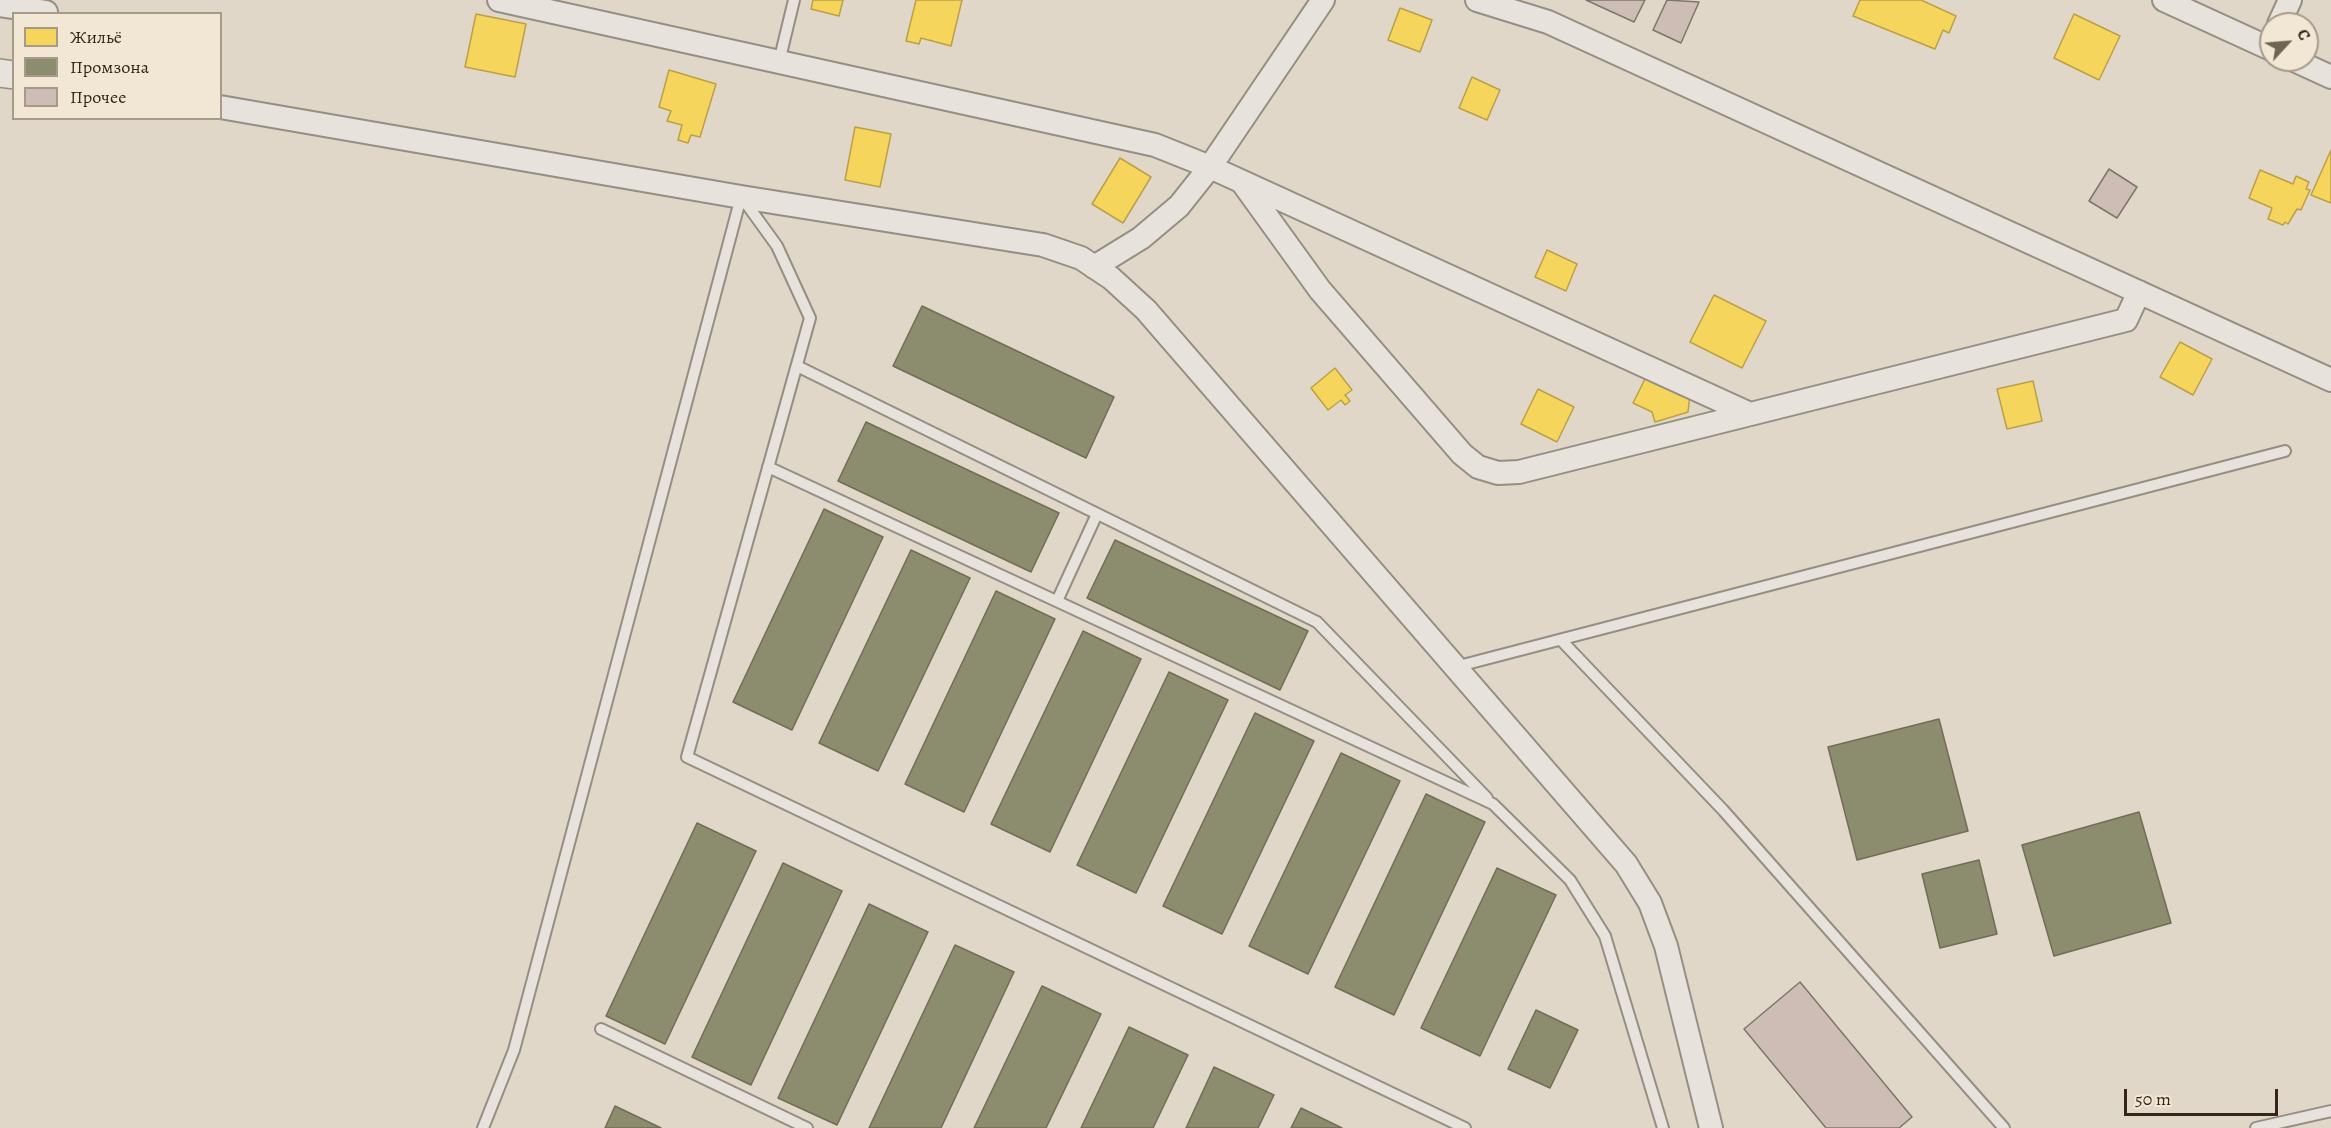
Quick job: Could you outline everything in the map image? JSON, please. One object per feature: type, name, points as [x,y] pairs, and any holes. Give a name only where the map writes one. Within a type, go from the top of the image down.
[{"type":"street","points":[[499,0],[1155,145],[1210,167],[1750,414]]},
{"type":"street","points":[[1094,267],[1141,238],[1179,206],[1210,167],[1323,0]]},
{"type":"street","points":[[1477,0],[1548,22],[2331,380]]},
{"type":"street","points":[[2164,0],[2259,41]]},
{"type":"street","points":[[0,5],[46,9]]},
{"type":"street","points":[[222,107],[741,197],[1043,245],[1081,258],[1111,278],[1146,310],[1626,864],[1650,903],[1666,946],[1711,1128]]},
{"type":"street","points":[[1242,182],[1320,290],[1462,454],[1478,467],[1498,473],[1519,472],[2126,320],[2139,292]]},
{"type":"lane","points":[[779,62],[794,0]]},
{"type":"lane","points":[[741,197],[777,246],[810,318],[687,757],[1465,1128]]},
{"type":"lane","points":[[483,1128],[514,1050],[741,197]]},
{"type":"lane","points":[[797,366],[1317,622],[1570,880],[1605,936],[1663,1128]]},
{"type":"lane","points":[[1455,668],[2285,451]]},
{"type":"lane","points":[[768,467],[1493,804]]},
{"type":"lane","points":[[1057,602],[1096,514]]},
{"type":"lane","points":[[1561,640],[1723,810],[2004,1128]]},
{"type":"lane","points":[[601,1029],[807,1128]]},
{"type":"lane","points":[[2256,1128],[2331,1111]]},
{"type":"building: Жильё","points":[[813,0],[843,0],[839,16],[811,9]]},
{"type":"building: Жильё","points":[[916,0],[962,0],[951,46],[921,38],[919,44],[906,41]]},
{"type":"building: Жильё","points":[[1860,0],[1921,0],[1956,16],[1949,33],[1943,30],[1935,49],[1853,16]]},
{"type":"building: Жильё","points":[[1400,8],[1432,20],[1420,52],[1388,40]]},
{"type":"building: Жильё","points":[[476,14],[526,24],[515,77],[465,67]]},
{"type":"building: Жильё","points":[[2074,14],[2120,36],[2099,80],[2054,58]]},
{"type":"building: Жильё","points":[[669,70],[716,84],[700,137],[691,135],[688,143],[678,140],[682,125],[667,121],[671,111],[659,107]]},
{"type":"building: Жильё","points":[[1472,77],[1500,90],[1487,120],[1459,108]]},
{"type":"building: Жильё","points":[[855,127],[891,134],[880,187],[845,180]]},
{"type":"building: Жильё","points":[[2331,150],[2331,203],[2311,195]]},
{"type":"building: Жильё","points":[[1120,158],[1151,177],[1123,223],[1092,204]]},
{"type":"building: Жильё","points":[[2260,170],[2293,184],[2296,176],[2309,182],[2306,189],[2310,190],[2301,210],[2297,209],[2288,224],[2285,222],[2283,225],[2268,219],[2272,208],[2249,198]]},
{"type":"building: Жильё","points":[[1547,250],[1577,264],[1566,291],[1535,277]]},
{"type":"building: Жильё","points":[[1714,295],[1766,321],[1742,368],[1690,342]]},
{"type":"building: Жильё","points":[[2180,342],[2212,359],[2193,395],[2160,377]]},
{"type":"building: Жильё","points":[[1335,368],[1352,390],[1345,395],[1350,401],[1345,405],[1341,400],[1328,410],[1311,388]]},
{"type":"building: Жильё","points":[[1648,373],[1690,394],[1688,412],[1655,422],[1652,412],[1633,403]]},
{"type":"building: Жильё","points":[[2033,381],[2042,421],[2007,429],[1997,389]]},
{"type":"building: Жильё","points":[[1538,389],[1574,407],[1557,442],[1521,424]]},
{"type":"building: Промзона","points":[[922,306],[1114,397],[1086,458],[893,366]]},
{"type":"building: Промзона","points":[[866,422],[1059,513],[1031,572],[838,481]]},
{"type":"building: Промзона","points":[[824,509],[883,537],[792,730],[733,702]]},
{"type":"building: Промзона","points":[[1115,540],[1308,631],[1280,690],[1087,598]]},
{"type":"building: Промзона","points":[[911,550],[970,578],[878,771],[819,743]]},
{"type":"building: Промзона","points":[[996,591],[1055,619],[964,812],[905,784]]},
{"type":"building: Промзона","points":[[1083,631],[1141,659],[1050,852],[991,824]]},
{"type":"building: Промзона","points":[[1169,672],[1228,700],[1136,893],[1077,865]]},
{"type":"building: Промзона","points":[[1255,713],[1314,741],[1222,934],[1163,906]]},
{"type":"building: Промзона","points":[[1939,719],[1968,831],[1857,860],[1828,747]]},
{"type":"building: Промзона","points":[[1341,753],[1400,781],[1308,974],[1249,946]]},
{"type":"building: Промзона","points":[[1426,794],[1485,822],[1394,1015],[1335,987]]},
{"type":"building: Промзона","points":[[2139,812],[2171,923],[2054,956],[2022,845]]},
{"type":"building: Промзона","points":[[697,823],[756,851],[665,1044],[606,1016]]},
{"type":"building: Промзона","points":[[1979,860],[1997,934],[1940,948],[1922,874]]},
{"type":"building: Промзона","points":[[783,863],[842,891],[751,1085],[692,1057]]},
{"type":"building: Промзона","points":[[1497,868],[1556,895],[1480,1056],[1421,1028]]},
{"type":"building: Промзона","points":[[869,904],[928,932],[837,1125],[778,1098]]},
{"type":"building: Промзона","points":[[955,945],[1014,972],[941,1128],[869,1128]]},
{"type":"building: Промзона","points":[[1042,986],[1101,1014],[1046,1128],[974,1128]]},
{"type":"building: Промзона","points":[[1536,1010],[1578,1030],[1550,1088],[1508,1069]]},
{"type":"building: Промзона","points":[[1129,1027],[1188,1055],[1153,1128],[1081,1128]]},
{"type":"building: Промзона","points":[[1214,1067],[1274,1095],[1258,1128],[1186,1128]]},
{"type":"building: Промзона","points":[[615,1106],[661,1128],[605,1128]]},
{"type":"building: Промзона","points":[[1301,1108],[1342,1128],[1291,1128]]},
{"type":"building: Прочее","points":[[1586,0],[1645,0],[1634,22]]},
{"type":"building: Прочее","points":[[1667,0],[1699,2],[1681,43],[1653,30]]},
{"type":"building: Прочее","points":[[2109,169],[2137,187],[2117,218],[2089,201]]},
{"type":"building: Прочее","points":[[1800,982],[1912,1117],[1899,1128],[1826,1128],[1744,1029]]}]
